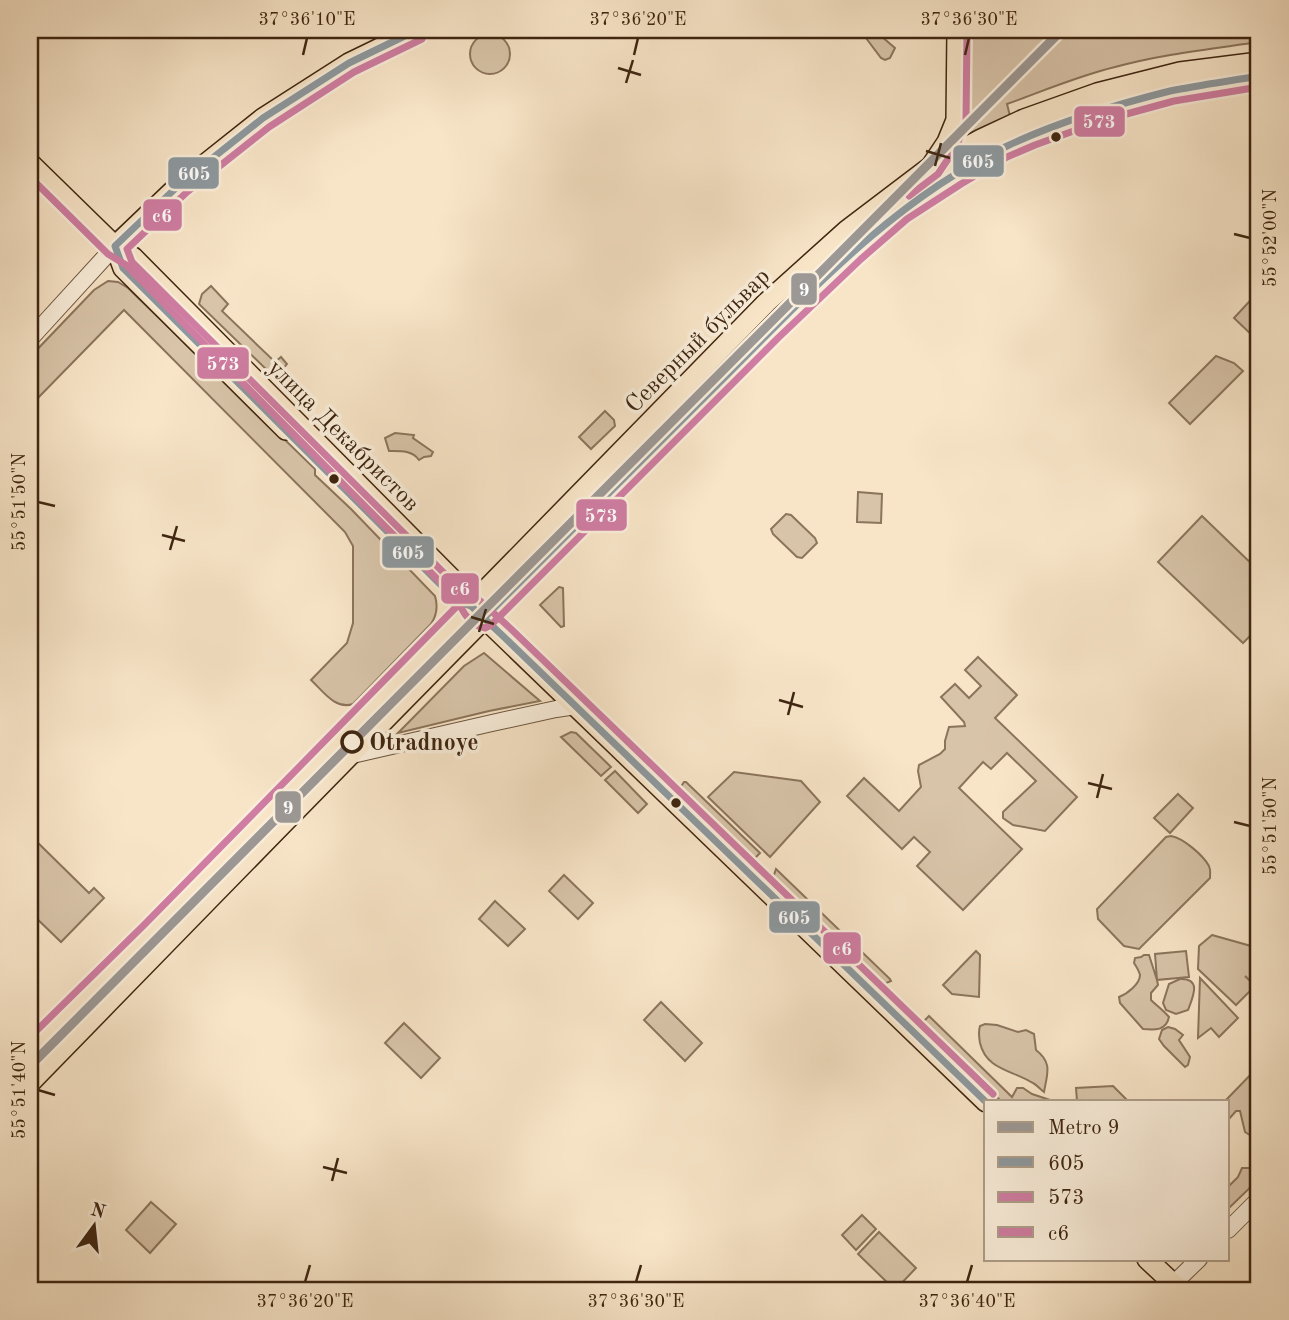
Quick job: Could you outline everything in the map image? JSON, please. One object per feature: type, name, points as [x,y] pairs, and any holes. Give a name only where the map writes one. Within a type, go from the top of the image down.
[{"type":"main road","points":[[115,246],[180,184],[263,118],[349,62],[416,30]]},
{"type":"main road","points":[[930,167],[947,142],[956,120],[957,30]]},
{"type":"main road","name":"Северный бульвар","points":[[477,612],[789,281],[842,234],[930,167],[1024,119],[1097,93],[1180,72],[1259,62]]},
{"type":"main road","name":"Северный бульвар","points":[[477,612],[854,251],[901,211],[955,175],[1031,135],[1098,111],[1172,91],[1259,76]]},
{"type":"main road","name":"улица Декабристов","points":[[30,163],[115,246],[133,257],[467,594],[477,612],[984,1100]]},
{"type":"main road","points":[[30,1083],[348,756],[477,612]]},
{"type":"main road","points":[[30,1052],[342,735],[477,612]]},
{"type":"main road","points":[[1148,1260],[1173,1288]]},
{"type":"street","points":[[30,339],[115,246]]},
{"type":"street","points":[[348,756],[576,706]]},
{"type":"street","points":[[1230,1228],[1259,1199]]},
{"type":"street","points":[[1173,1288],[1198,1260]]},
{"type":"shaded area","points":[[860,30],[874,30],[895,48],[890,58],[881,58]]},
{"type":"shaded area","points":[[963,30],[1259,30],[1259,42],[1151,59],[1074,79],[1007,104],[1011,120],[962,142]]},
{"type":"shaded area","points":[[490,34],[498,35],[504,40],[509,46],[509,62],[504,68],[498,73],[490,74],[482,73],[476,68],[471,62],[470,54],[471,46],[476,40],[482,35]]},
{"type":"shaded area","points":[[108,281],[118,282],[128,288],[315,469],[315,475],[435,596],[435,617],[431,624],[353,704],[335,702],[311,680],[347,643],[353,623],[353,546],[345,532],[124,310],[34,402],[30,397],[30,357],[94,290]]},
{"type":"shaded area","points":[[211,286],[228,304],[222,311],[275,362],[281,357],[287,364],[284,368],[270,373],[199,304],[202,294]]},
{"type":"shaded area","points":[[1259,291],[1259,342],[1234,318]]},
{"type":"shaded area","points":[[1216,356],[1234,363],[1243,371],[1190,424],[1169,403]]},
{"type":"shaded area","points":[[605,411],[614,420],[615,426],[591,449],[579,437]]},
{"type":"shaded area","points":[[395,433],[414,435],[413,438],[433,452],[431,456],[419,460],[409,453],[389,451],[385,438]]},
{"type":"shaded area","points":[[858,492],[882,494],[881,523],[857,522]]},
{"type":"shaded area","points":[[786,514],[791,515],[817,543],[802,558],[797,557],[771,529]]},
{"type":"shaded area","points":[[1202,516],[1259,571],[1259,627],[1243,643],[1158,562]]},
{"type":"shaded area","points":[[559,587],[563,588],[564,626],[561,627],[540,605]]},
{"type":"shaded area","points":[[484,653],[540,701],[398,733],[464,666]]},
{"type":"shaded area","points":[[978,657],[1017,695],[995,718],[1077,797],[1045,831],[1013,825],[1003,818],[1003,812],[1036,781],[1007,753],[991,769],[983,762],[959,788],[1022,849],[963,910],[917,866],[930,852],[914,837],[902,849],[847,796],[864,778],[899,811],[921,787],[919,765],[945,749],[949,727],[965,726],[941,697],[955,684],[969,698],[981,686],[965,670]]},
{"type":"shaded area","points":[[571,732],[576,733],[611,767],[601,776],[561,737]]},
{"type":"shaded area","points":[[615,771],[647,804],[638,813],[605,780]]},
{"type":"shaded area","points":[[734,772],[801,781],[820,802],[770,857],[708,797]]},
{"type":"shaded area","points":[[684,782],[760,853],[754,859],[680,788]]},
{"type":"shaded area","points":[[1178,794],[1193,808],[1170,833],[1154,818]]},
{"type":"shaded area","points":[[30,835],[89,893],[94,888],[104,898],[61,942],[30,912]]},
{"type":"shaded area","points":[[1171,836],[1187,843],[1202,857],[1209,866],[1210,878],[1139,949],[1124,946],[1098,919],[1097,909],[1166,837]]},
{"type":"shaded area","points":[[776,869],[891,981],[884,984],[876,980],[776,883],[773,878]]},
{"type":"shaded area","points":[[564,875],[593,903],[578,919],[549,891]]},
{"type":"shaded area","points":[[495,901],[525,929],[508,946],[479,919]]},
{"type":"shaded area","points":[[1212,935],[1251,946],[1259,954],[1259,979],[1254,984],[1245,976],[1255,986],[1236,1005],[1198,969],[1199,946]]},
{"type":"shaded area","points":[[976,951],[980,955],[979,997],[952,994],[943,985]]},
{"type":"shaded area","points":[[1186,951],[1189,977],[1157,980],[1155,954]]},
{"type":"shaded area","points":[[1149,955],[1158,985],[1151,993],[1151,1000],[1169,1017],[1168,1022],[1156,1029],[1143,1029],[1120,1003],[1119,997],[1138,982],[1140,973],[1134,963],[1135,958]]},
{"type":"shaded area","points":[[1200,978],[1238,1018],[1219,1037],[1211,1028],[1198,1038]]},
{"type":"shaded area","points":[[1180,979],[1191,982],[1194,989],[1188,1010],[1176,1014],[1166,1010],[1163,1003],[1169,984]]},
{"type":"shaded area","points":[[661,1002],[702,1043],[685,1061],[644,1020]]},
{"type":"shaded area","points":[[929,1016],[1012,1097],[1017,1088],[1023,1088],[1050,1100],[1000,1100],[921,1024]]},
{"type":"shaded area","points":[[404,1023],[440,1058],[421,1078],[385,1043]]},
{"type":"shaded area","points":[[985,1024],[1018,1032],[1026,1030],[1034,1034],[1036,1050],[1047,1064],[1044,1092],[1033,1083],[1000,1068],[988,1058],[983,1052],[979,1034],[980,1026]]},
{"type":"shaded area","points":[[1168,1027],[1183,1035],[1179,1040],[1190,1057],[1185,1067],[1159,1039],[1162,1030]]},
{"type":"shaded area","points":[[1259,1066],[1259,1141],[1245,1132],[1240,1111],[1236,1111],[1230,1118],[1230,1100],[1226,1100]]},
{"type":"shaded area","points":[[1113,1086],[1127,1100],[1077,1100],[1076,1088]]},
{"type":"shaded area","points":[[1242,1168],[1251,1168],[1259,1179],[1230,1207],[1230,1185]]},
{"type":"shaded area","points":[[151,1202],[176,1224],[150,1253],[126,1230]]},
{"type":"shaded area","points":[[862,1215],[876,1229],[856,1250],[842,1235]]},
{"type":"shaded area","points":[[879,1232],[916,1268],[895,1290],[858,1254]]},
{"type":"metro line","name":"9","points":[[30,1066],[1062,30]]},
{"type":"transit line","name":"605","points":[[417,30],[349,63],[263,118],[180,184],[115,246],[123,268],[458,602],[471,606],[504,637],[984,1100]]},
{"type":"transit line","name":"573","points":[[909,196],[938,174],[956,147],[966,123],[967,30]]},
{"type":"transit line","name":"с6","points":[[422,39],[354,72],[269,127],[187,192],[127,249],[132,262],[464,593],[477,598],[511,629],[993,1094]]},
{"type":"transit line","name":"605","points":[[484,618],[791,310],[857,248],[928,193],[965,168],[1005,147],[1065,122],[1170,91],[1259,76]]},
{"type":"transit line","name":"573","points":[[30,177],[108,254],[126,265],[458,600],[471,621],[485,628],[778,338],[907,219],[1007,157],[1035,145],[1101,121],[1174,101],[1259,87]]},
{"type":"transit line","name":"с6","points":[[30,1037],[144,925],[464,599]]},
{"type":"place","name":"Otradnoye","points":[[352,742]]}]
